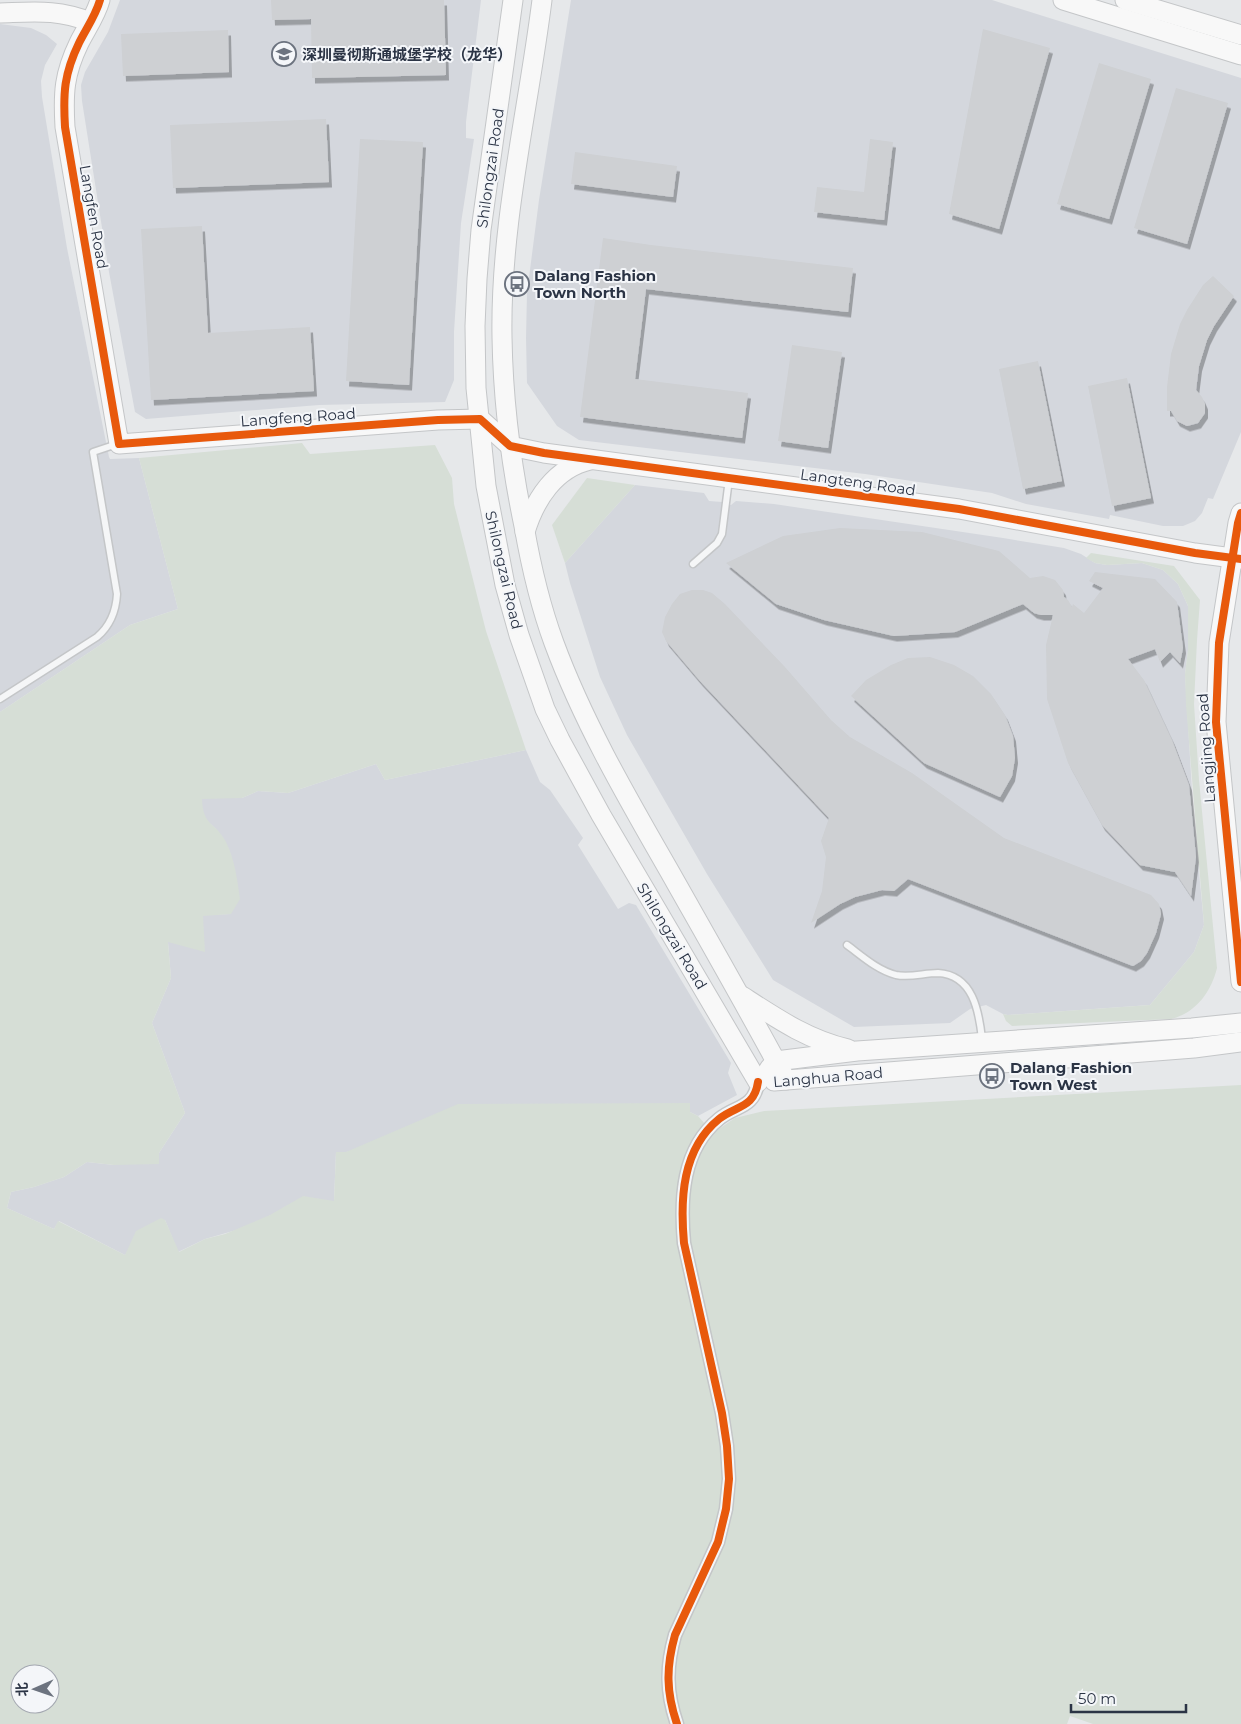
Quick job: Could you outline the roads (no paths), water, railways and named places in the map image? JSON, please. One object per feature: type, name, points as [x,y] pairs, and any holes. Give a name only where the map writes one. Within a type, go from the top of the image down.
[{"type":"main road","name":"Langfen Road","points":[[100,0],[72,58],[66,76],[63,101],[65,127],[119,444]]},
{"type":"main road","name":"Shilongzai Road","points":[[513,0],[482,230],[475,326],[476,388],[486,486],[505,585],[519,635],[545,709],[560,740],[601,815],[758,1082]]},
{"type":"main road","name":"Shilongzai Road","points":[[542,0],[526,112],[514,177],[504,273],[502,338],[504,389],[510,446],[532,569],[544,615],[564,668],[580,703],[624,789],[786,1080]]},
{"type":"main road","points":[[1063,0],[1241,55]]},
{"type":"main road","points":[[1124,0],[1241,35]]},
{"type":"main road","points":[[0,12],[56,12],[69,14],[90,22]]},
{"type":"main road","points":[[480,419],[510,446]]},
{"type":"main road","name":"Langfeng Road","points":[[119,444],[429,421],[480,419]]},
{"type":"main road","name":"Langteng Road","points":[[510,446],[555,455],[959,509],[1194,553],[1237,558]]},
{"type":"main road","points":[[525,533],[529,519],[538,501],[556,476],[579,462],[593,459]]},
{"type":"main road","name":"Langjing Road","points":[[1241,513],[1237,558],[1219,643],[1216,722],[1241,982]]},
{"type":"main road","points":[[739,994],[802,1033],[835,1046],[857,1051]]},
{"type":"main road","name":"Langhua Road","points":[[758,1082],[776,1061],[857,1051],[1241,1023]]},
{"type":"main road","name":"Langhua Road","points":[[758,1082],[1175,1050],[1241,1042]]},
{"type":"street","points":[[677,1724],[669,1695],[668,1667],[671,1651],[675,1635],[718,1542],[726,1509],[729,1479],[725,1431],[684,1243],[682,1216],[684,1187],[690,1162],[698,1142],[721,1118],[745,1106],[752,1099],[758,1082]]},
{"type":"lane","points":[[0,699],[97,637],[110,623],[116,606],[117,594],[93,452],[119,444]]},
{"type":"lane","points":[[693,564],[717,543],[722,534],[729,478]]},
{"type":"lane","points":[[847,945],[885,971],[898,975],[938,973],[958,978],[965,984],[977,1007],[983,1043]]},
{"type":"place","name":"深圳曼彻斯通城堡学校（龙华）","points":[[284,54]]},
{"type":"place","name":"Dalang Fashion Town North","points":[[517,284]]},
{"type":"place","name":"Dalang Fashion Town West","points":[[992,1076]]}]
